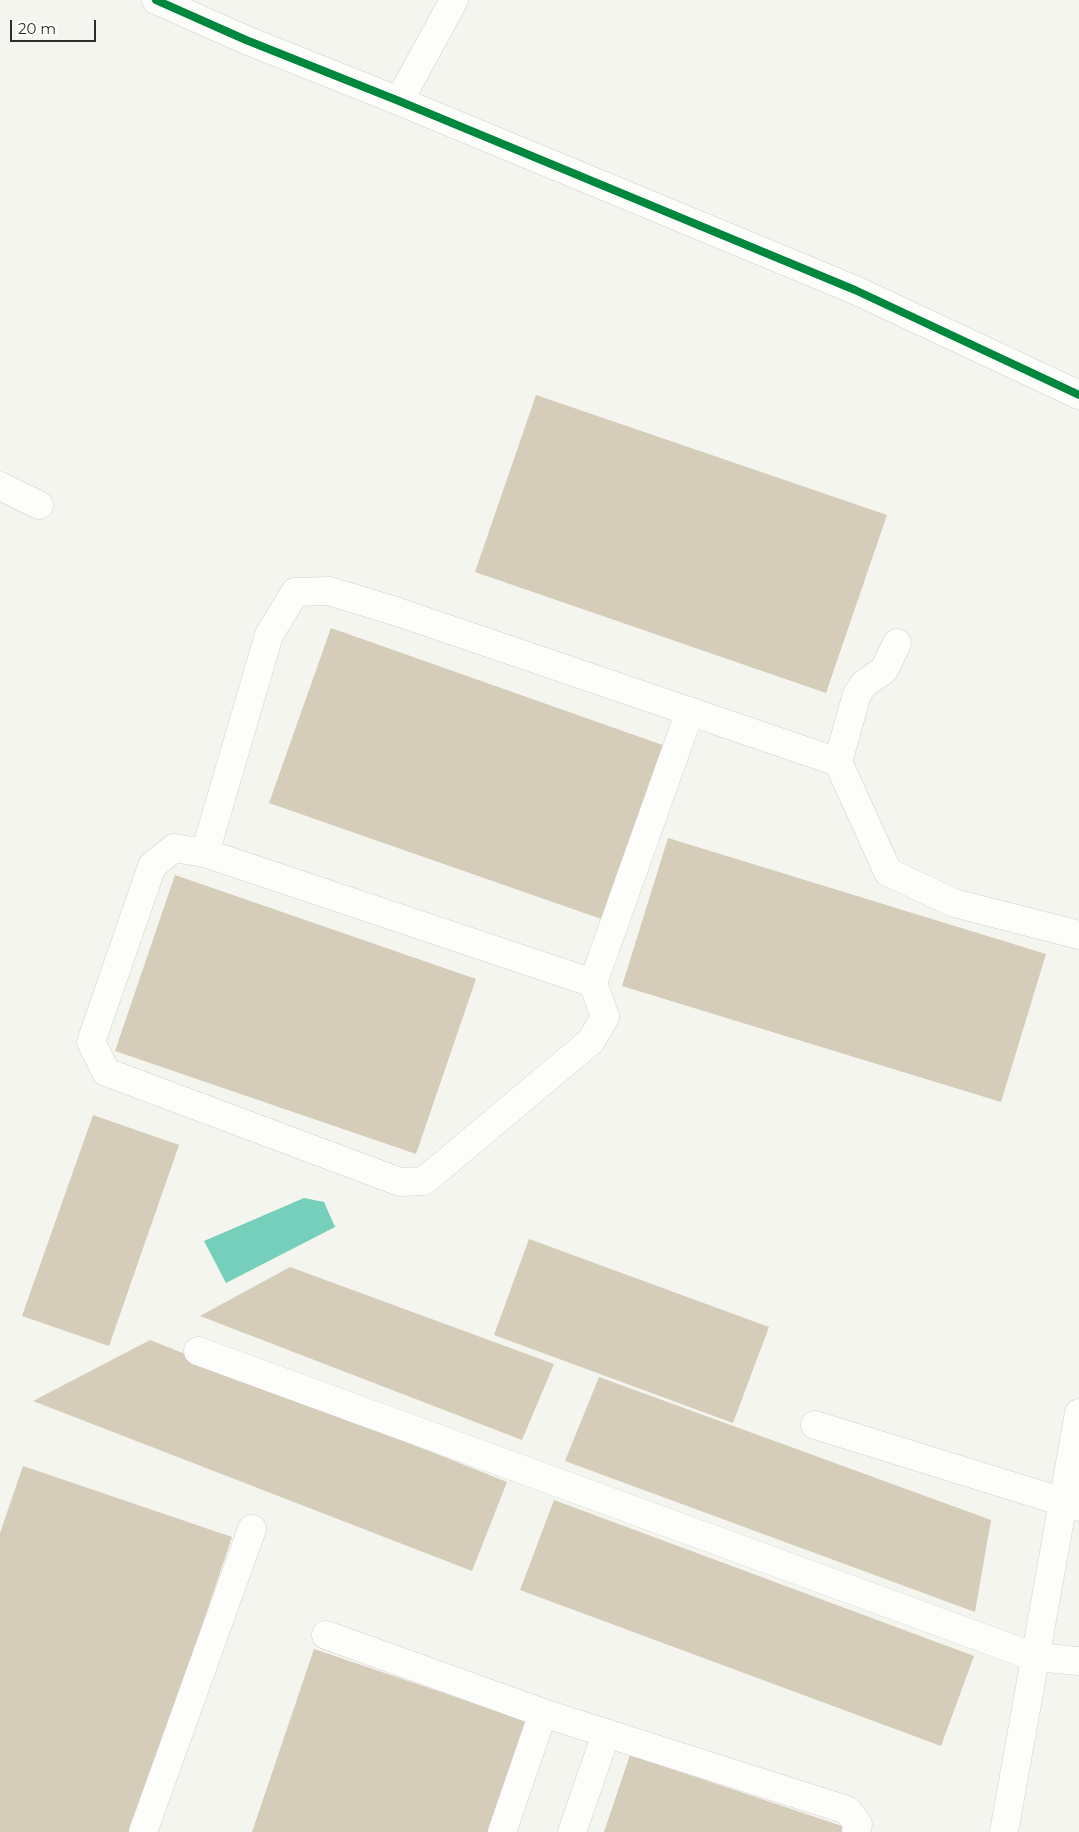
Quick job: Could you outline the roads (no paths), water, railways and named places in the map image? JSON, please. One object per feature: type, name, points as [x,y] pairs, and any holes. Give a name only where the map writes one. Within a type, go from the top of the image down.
[{"type":"street","points":[[156,0],[183,6],[399,101],[855,290],[1079,395]]},
{"type":"street","points":[[399,101],[454,0]]},
{"type":"street","points":[[0,486],[39,505]]},
{"type":"street","points":[[205,853],[270,635],[295,592],[329,591],[395,611],[838,762]]},
{"type":"street","points":[[897,643],[884,670],[864,684],[857,694],[838,762],[888,872],[954,902],[1079,935]]},
{"type":"street","points":[[593,983],[205,853],[174,848],[152,866],[91,1042],[106,1072],[400,1182],[424,1180],[591,1041],[605,1017],[593,983],[690,711]]},
{"type":"street","points":[[198,1351],[1035,1657],[1079,1661]]},
{"type":"street","points":[[1004,1832],[1035,1657],[1071,1505],[1079,1413]]},
{"type":"street","points":[[815,1425],[1071,1505]]},
{"type":"street","points":[[143,1832],[252,1529]]},
{"type":"street","points":[[326,1635],[543,1713],[847,1810],[858,1824],[856,1832]]},
{"type":"street","points":[[502,1832],[543,1713]]},
{"type":"street","points":[[572,1832],[606,1734]]}]
